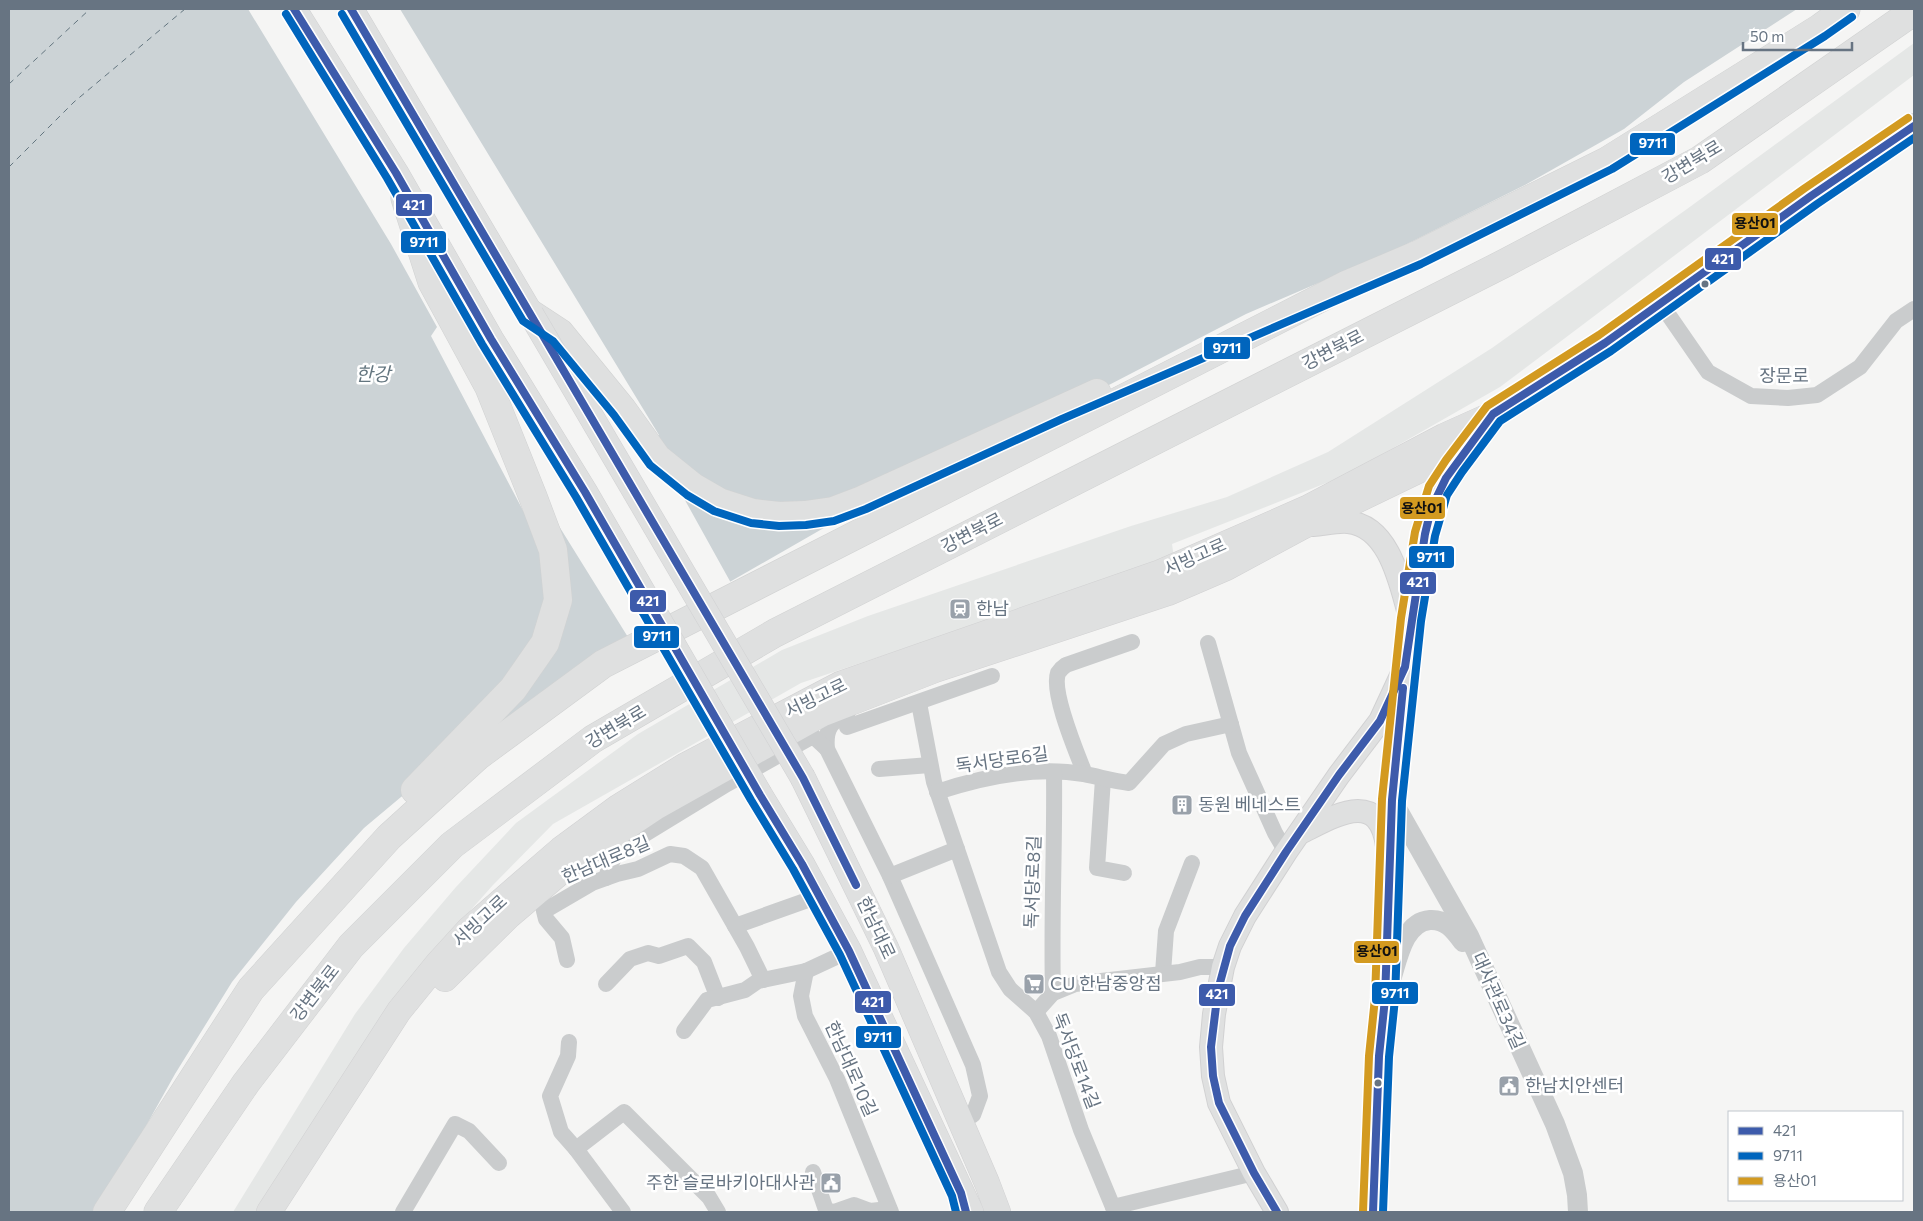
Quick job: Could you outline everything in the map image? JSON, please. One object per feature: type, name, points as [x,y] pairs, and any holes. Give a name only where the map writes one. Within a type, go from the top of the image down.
[{"type":"highway","points":[[531,314],[560,333],[622,409],[657,458],[693,487],[719,502],[753,513],[779,516],[833,511],[862,500],[1058,410],[1416,255],[1607,162],[1820,28],[1846,9]]},
{"type":"highway","name":"강변북로","points":[[158,1212],[246,1083],[351,946],[452,845],[593,739],[775,633],[1505,264],[1700,160],[1914,11]]},
{"type":"highway","points":[[107,1212],[251,989],[376,831],[513,689],[546,643],[558,600],[553,550],[534,497],[489,387],[432,282],[396,173]]},
{"type":"highway","points":[[251,989],[389,837],[478,756],[603,664],[1346,286]]},
{"type":"main road","name":"한남대로","points":[[294,9],[396,173],[491,338],[585,492],[760,795],[802,864],[849,951],[966,1206]]},
{"type":"main road","name":"한남대로","points":[[351,9],[803,778],[966,1118],[998,1212]]},
{"type":"main road","name":"서빙고로","points":[[268,1212],[399,1011],[438,963],[469,929],[546,861],[618,807],[684,766],[840,684],[1161,572],[1307,508],[1444,436],[1494,414],[1662,304],[1811,196],[1914,126]]},
{"type":"main road","name":"서빙고로","points":[[274,1212],[362,1075],[412,1014],[447,976],[509,916],[569,865],[656,807],[822,714],[936,670],[1168,593],[1226,568],[1302,527],[1451,455],[1494,414]]},
{"type":"main road","points":[[1374,1212],[1379,1056],[1384,999],[1392,804],[1410,620],[1425,534],[1438,491],[1454,466],[1494,414]]},
{"type":"main road","points":[[1302,527],[1350,522],[1361,525],[1372,532],[1379,539],[1395,564],[1410,620]]},
{"type":"main road","points":[[1277,1212],[1254,1173],[1219,1103],[1213,1076],[1211,1047],[1214,1014],[1223,967],[1236,931],[1286,852],[1380,721],[1405,667]]},
{"type":"main road","points":[[1299,834],[1342,807],[1368,802],[1392,804]]},
{"type":"main road","points":[[1392,804],[1407,826]]},
{"type":"main road","points":[[1299,834],[1345,811],[1367,813],[1382,826],[1386,835],[1389,859]]},
{"type":"main road","points":[[988,1183],[1006,1212]]},
{"type":"street","name":"장문로","points":[[1662,304],[1708,372],[1751,396],[1788,398],[1818,396],[1860,367],[1896,322],[1914,309]]},
{"type":"street","points":[[1085,774],[1062,709],[1057,682],[1059,671],[1066,665],[1132,642]]},
{"type":"street","points":[[1208,643],[1239,753],[1275,833],[1286,852]]},
{"type":"street","points":[[827,749],[828,731],[830,725],[837,718],[858,706],[936,670]]},
{"type":"street","points":[[847,727],[992,676]]},
{"type":"street","name":"독서당로14길","points":[[919,702],[930,765],[937,792],[999,972],[1010,989],[1036,1012],[1049,1036],[1081,1130],[1114,1210]]},
{"type":"street","name":"독서당로6길","points":[[937,792],[1001,776],[1054,772],[1085,774],[1129,783],[1164,744],[1186,734],[1231,724]]},
{"type":"street","points":[[606,878],[610,864],[620,850],[727,784],[813,736],[827,749],[890,876],[973,1065],[980,1096],[966,1118]]},
{"type":"street","points":[[879,769],[930,765]]},
{"type":"street","name":"독서당로8길","points":[[1053,993],[1051,928],[1055,841],[1054,772]]},
{"type":"street","points":[[1103,779],[1096,868],[1124,873]]},
{"type":"street","name":"대사관로34길","points":[[1407,826],[1469,936],[1555,1124],[1573,1173],[1578,1195],[1578,1212]]},
{"type":"street","points":[[890,876],[957,848]]},
{"type":"street","name":"한남대로8길","points":[[566,960],[562,938],[546,919],[544,911],[592,883],[638,869],[670,854],[684,856],[702,868],[763,980]]},
{"type":"street","points":[[1163,974],[1166,931],[1192,863]]},
{"type":"street","points":[[735,926],[819,896]]},
{"type":"street","points":[[1384,999],[1406,934],[1415,924],[1425,920],[1445,922],[1454,930],[1482,966]]},
{"type":"street","points":[[606,984],[630,959],[648,953],[659,956],[688,946],[704,962],[718,998]]},
{"type":"street","points":[[684,1031],[707,1000],[745,990],[763,980],[806,971],[849,951]]},
{"type":"street","points":[[1036,1012],[1053,993],[1075,984],[1180,972],[1200,967],[1223,967]]},
{"type":"street","name":"한남대로10길","points":[[806,971],[801,996],[805,1016],[836,1080],[890,1210],[870,1211],[854,1205],[834,1212],[826,1210],[813,1172]]},
{"type":"street","points":[[569,1042],[568,1056],[550,1096],[561,1132],[623,1212]]},
{"type":"street","points":[[576,1149],[624,1112],[709,1197],[718,1212]]},
{"type":"street","points":[[404,1212],[455,1124],[469,1131],[499,1162]]},
{"type":"street","points":[[1114,1210],[1254,1173]]},
{"type":"shaded area","points":[[1914,43],[1914,75],[1500,387],[1344,476],[1172,544],[1174,558],[801,683],[553,824],[493,885],[413,975],[259,1212],[233,1212],[355,1014],[404,948],[456,887],[516,823],[638,734],[782,650],[868,616],[1131,526],[1227,497],[1328,452],[1492,348],[1687,209]]},
{"type":"water","name":"한강","points":[[9,9],[1797,9],[1684,82],[1624,129],[1525,185],[1393,251],[1246,314],[1078,401],[829,525],[632,638],[499,727],[401,797],[364,828],[296,902],[232,982],[175,1074],[98,1212],[9,1212]]},
{"type":"pier","points":[[248,9],[400,9],[659,435],[651,439],[731,583],[631,642],[549,510],[527,518],[431,336],[437,327],[391,244]]},
{"type":"ferry route","points":[[9,84],[90,9]]},
{"type":"ferry route","points":[[9,167],[74,102],[185,9]]},
{"type":"transit line","name":"421","points":[[294,9],[396,173],[491,339],[585,492],[760,795],[802,864],[849,951],[961,1193],[966,1212]]},
{"type":"transit line","name":"421","points":[[351,9],[803,778],[856,885]]},
{"type":"transit line","name":"9711","points":[[286,14],[387,178],[482,344],[576,497],[751,800],[793,869],[840,955],[952,1196],[956,1212]]},
{"type":"transit line","name":"9711","points":[[342,14],[523,321],[553,341],[614,415],[650,465],[687,495],[714,511],[751,523],[779,526],[834,521],[866,509],[1062,419],[1421,264],[1612,169],[1825,36],[1852,17]]},
{"type":"transit line","name":"용산01","points":[[1363,1212],[1369,1056],[1375,998],[1382,799],[1401,618],[1415,532],[1429,486],[1487,406],[1599,335],[1805,188],[1908,118]]},
{"type":"transit line","name":"421","points":[[1277,1212],[1254,1173],[1219,1103],[1213,1076],[1211,1047],[1218,990],[1230,946],[1245,916],[1339,775],[1380,721],[1405,667],[1425,534],[1431,509],[1446,478],[1493,414],[1605,343],[1811,196],[1914,126]]},
{"type":"transit line","name":"9711","points":[[1383,1212],[1389,1057],[1395,999],[1402,801],[1421,621],[1435,536],[1447,495],[1500,421],[1611,351],[1817,204],[1914,138]]},
{"type":"transit line","name":"421","points":[[1373,1212],[1379,1056],[1385,999],[1392,800],[1403,688]]},
{"type":"place","name":"한남","points":[[960,609]]},
{"type":"place","name":"동원 베네스트","points":[[1182,805]]},
{"type":"place","name":"CU 한남중앙점","points":[[1034,984]]},
{"type":"place","name":"한남치안센터","points":[[1509,1086]]},
{"type":"place","name":"주한 슬로바키아대사관","points":[[831,1183]]}]
